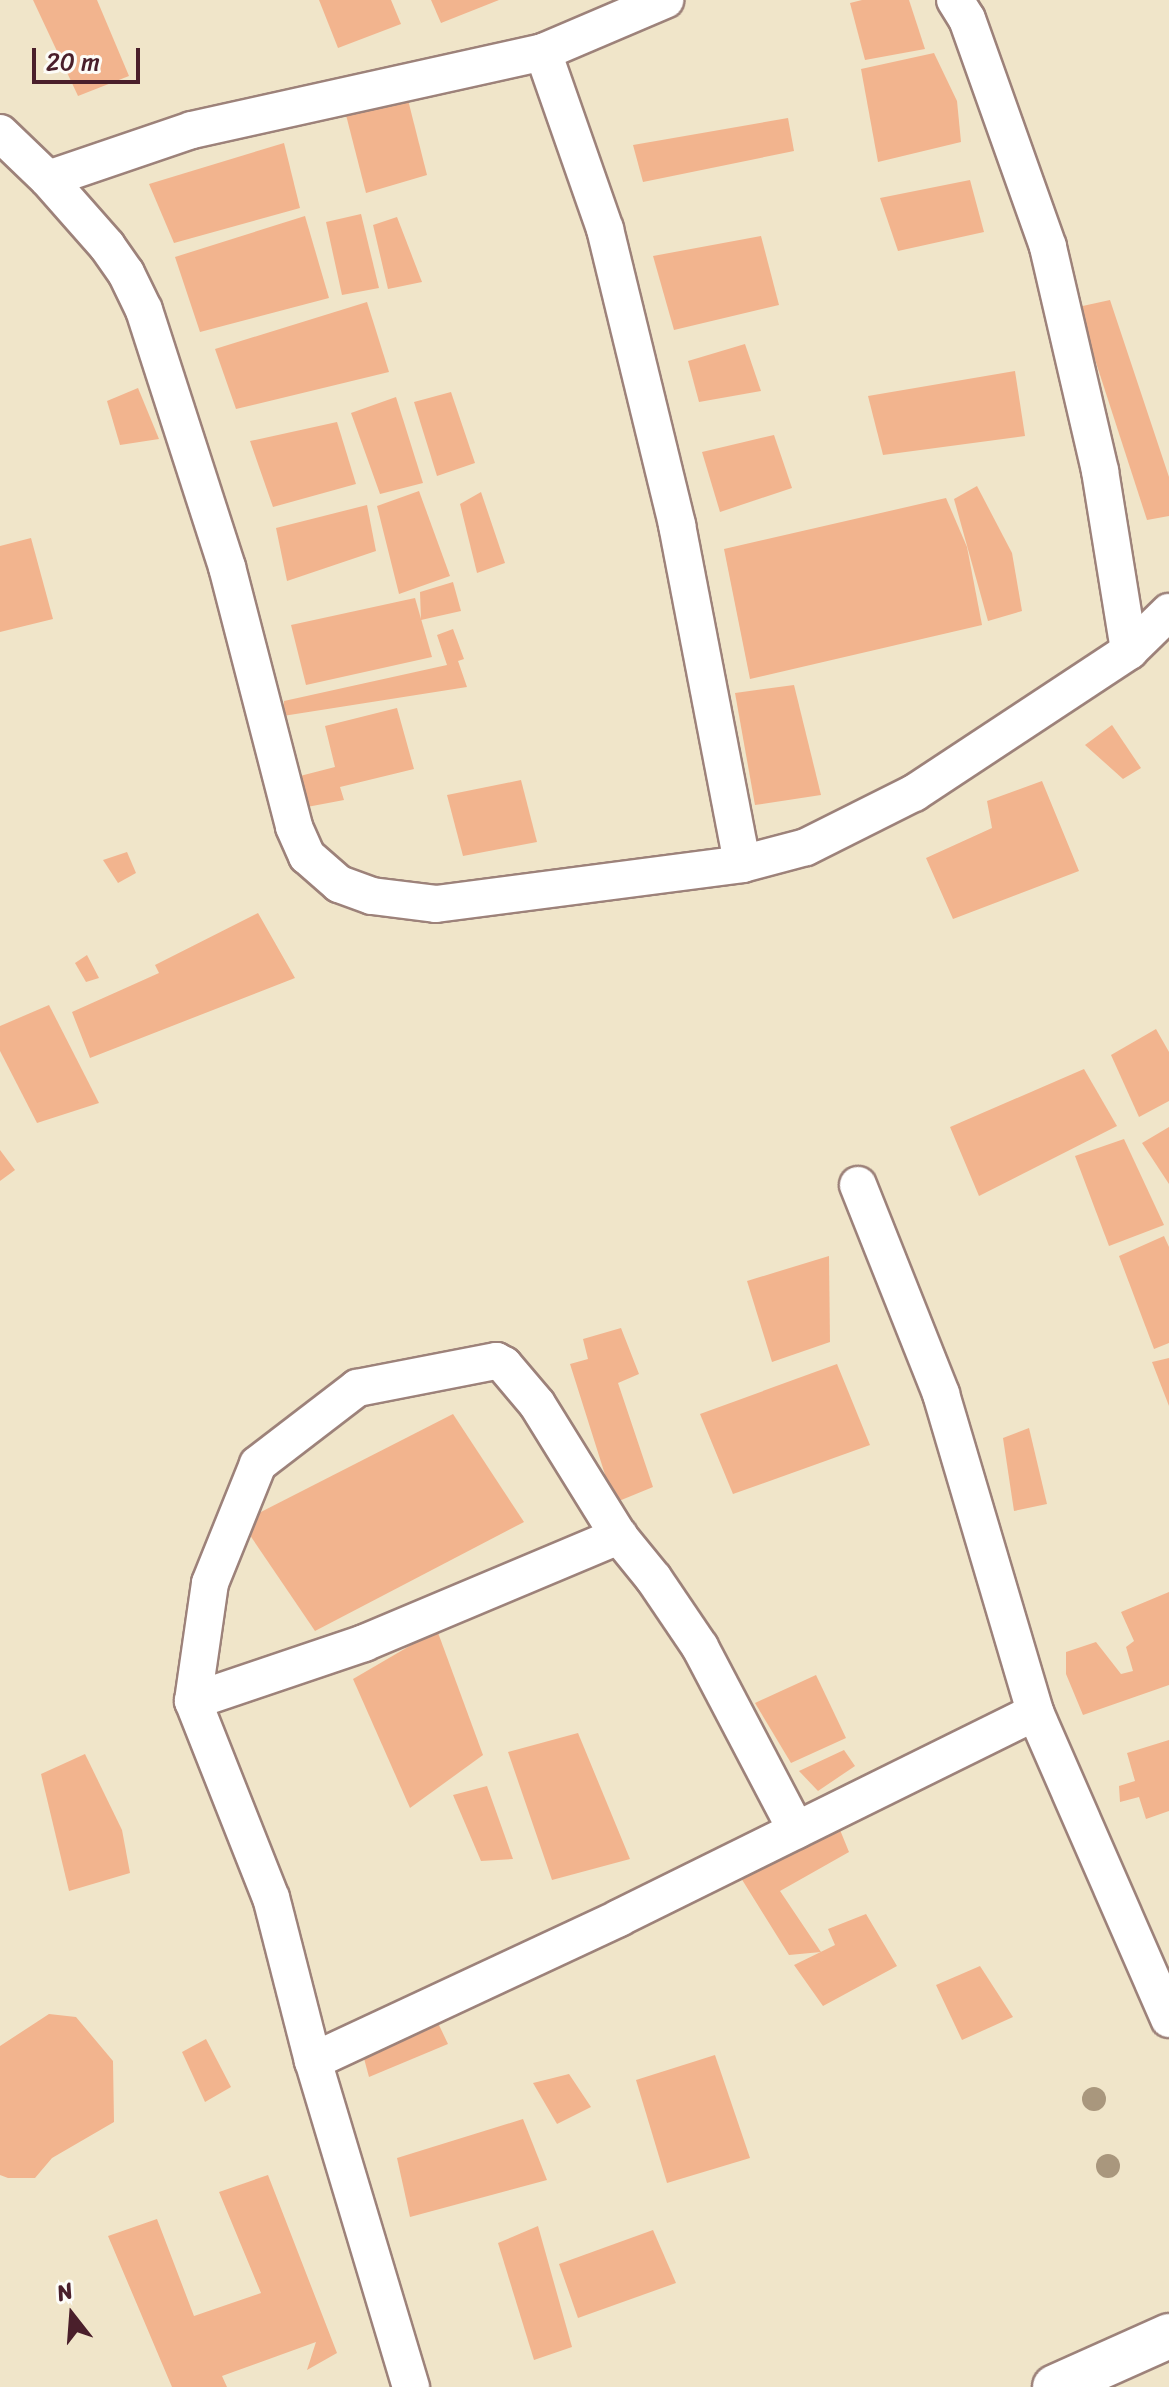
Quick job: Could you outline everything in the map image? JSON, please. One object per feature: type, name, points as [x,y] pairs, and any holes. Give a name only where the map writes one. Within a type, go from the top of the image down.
[{"type":"highway","points":[[1055,2387],[1169,2336]]},
{"type":"street","points":[[48,179],[192,130],[543,52],[665,0]]},
{"type":"street","points":[[955,0],[967,19],[1048,247],[1100,471],[1129,651]]},
{"type":"street","points":[[543,52],[605,229],[663,465],[742,864]]},
{"type":"street","points":[[0,133],[48,179],[107,246],[126,273],[144,310],[227,567],[294,827],[307,856],[339,884],[372,896],[436,904],[742,864],[806,847],[914,793],[1129,651],[1169,612]]},
{"type":"street","points":[[858,1185],[941,1394],[1035,1712],[1169,2019]]},
{"type":"street","points":[[411,2387],[313,2061],[271,1898],[193,1701],[210,1583],[258,1464],[357,1388],[496,1361],[504,1365],[537,1404],[619,1536],[654,1579],[700,1647],[796,1830]]},
{"type":"street","points":[[193,1701],[364,1643],[619,1536]]},
{"type":"street","points":[[313,2061],[619,1918],[1035,1712]]},
{"type":"building","points":[[33,0],[97,0],[129,76],[78,96]]},
{"type":"building","points":[[319,0],[391,0],[401,24],[338,48]]},
{"type":"building","points":[[431,0],[499,0],[441,23]]},
{"type":"building","points":[[909,0],[925,49],[865,60],[850,3]]},
{"type":"building","points":[[934,53],[957,101],[961,142],[878,162],[861,69]]},
{"type":"building","points":[[406,92],[427,175],[366,193],[346,115]]},
{"type":"building","points":[[788,118],[794,151],[643,182],[633,145]]},
{"type":"building","points":[[284,143],[300,208],[174,243],[149,184]]},
{"type":"building","points":[[970,180],[984,232],[898,251],[880,198]]},
{"type":"building","points":[[361,214],[379,288],[342,295],[326,222]]},
{"type":"building","points":[[305,216],[329,298],[200,332],[175,257]]},
{"type":"building","points":[[397,217],[422,282],[388,289],[373,225]]},
{"type":"building","points":[[761,236],[779,305],[674,330],[653,256]]},
{"type":"building","points":[[1110,300],[1169,477],[1169,516],[1147,520],[1078,307]]},
{"type":"building","points":[[367,302],[389,372],[236,409],[215,349]]},
{"type":"building","points":[[745,344],[761,391],[699,402],[688,361]]},
{"type":"building","points":[[1015,371],[1025,436],[883,455],[868,396]]},
{"type":"building","points":[[138,388],[159,439],[120,445],[107,401]]},
{"type":"building","points":[[451,392],[475,463],[437,476],[414,402]]},
{"type":"building","points":[[396,397],[423,483],[380,494],[351,413]]},
{"type":"building","points":[[337,422],[356,484],[273,507],[250,441]]},
{"type":"building","points":[[774,435],[792,488],[720,512],[702,452]]},
{"type":"building","points":[[977,486],[1012,553],[1022,611],[988,621],[954,499]]},
{"type":"building","points":[[419,491],[450,576],[399,594],[377,506]]},
{"type":"building","points":[[481,492],[505,563],[477,573],[460,504]]},
{"type":"building","points":[[946,498],[967,547],[982,625],[750,679],[724,549]]},
{"type":"building","points":[[367,505],[376,551],[287,581],[276,528]]},
{"type":"building","points":[[31,538],[53,619],[0,632],[0,546]]},
{"type":"building","points":[[453,582],[461,611],[421,620],[420,592]]},
{"type":"building","points":[[415,598],[432,657],[306,685],[291,625]]},
{"type":"building","points":[[453,629],[464,659],[458,661],[467,687],[283,716],[284,701],[447,665],[437,635]]},
{"type":"building","points":[[794,685],[821,795],[755,805],[735,693]]},
{"type":"building","points":[[397,708],[414,769],[340,787],[344,800],[307,807],[300,776],[335,767],[325,726]]},
{"type":"building","points":[[1112,725],[1141,768],[1123,779],[1085,745]]},
{"type":"building","points":[[521,780],[537,842],[463,856],[447,795]]},
{"type":"building","points":[[1042,781],[1079,871],[953,919],[926,858],[992,828],[987,801]]},
{"type":"building","points":[[127,852],[136,873],[118,883],[103,860]]},
{"type":"building","points":[[258,913],[295,978],[90,1058],[72,1012],[159,973],[155,965]]},
{"type":"building","points":[[87,955],[99,978],[86,982],[75,963]]},
{"type":"building","points":[[49,1005],[99,1103],[37,1123],[0,1051],[0,1026]]},
{"type":"building","points":[[1156,1029],[1169,1052],[1169,1101],[1139,1117],[1111,1055]]},
{"type":"building","points":[[1084,1069],[1117,1126],[979,1196],[950,1127]]},
{"type":"building","points":[[1169,1127],[1169,1184],[1142,1143]]},
{"type":"building","points":[[1124,1139],[1164,1225],[1109,1246],[1075,1156]]},
{"type":"building","points":[[0,1150],[15,1170],[0,1181]]},
{"type":"building","points":[[1164,1236],[1169,1247],[1169,1343],[1154,1349],[1119,1256]]},
{"type":"building","points":[[829,1256],[830,1342],[772,1362],[747,1281]]},
{"type":"building","points":[[621,1328],[639,1374],[618,1383],[653,1487],[614,1503],[570,1364],[588,1359],[583,1339]]},
{"type":"building","points":[[1169,1358],[1169,1406],[1152,1362]]},
{"type":"building","points":[[837,1364],[870,1445],[733,1494],[700,1414]]},
{"type":"building","points":[[453,1414],[524,1522],[315,1631],[241,1522]]},
{"type":"building","points":[[1029,1428],[1047,1504],[1014,1511],[1003,1438]]},
{"type":"building","points":[[1169,1592],[1169,1685],[1083,1715],[1066,1674],[1066,1652],[1096,1642],[1121,1674],[1133,1671],[1126,1647],[1134,1641],[1121,1612]]},
{"type":"building","points":[[437,1630],[483,1755],[410,1808],[353,1679]]},
{"type":"building","points":[[816,1675],[846,1738],[791,1763],[755,1703]]},
{"type":"building","points":[[578,1733],[630,1859],[552,1880],[508,1752]]},
{"type":"building","points":[[1169,1740],[1169,1811],[1146,1819],[1139,1797],[1120,1802],[1119,1786],[1135,1781],[1127,1753]]},
{"type":"building","points":[[844,1750],[855,1766],[818,1791],[799,1771]]},
{"type":"building","points":[[85,1754],[122,1830],[130,1873],[69,1891],[41,1774]]},
{"type":"building","points":[[487,1786],[513,1859],[481,1861],[453,1795]]},
{"type":"building","points":[[838,1825],[849,1852],[780,1891],[821,1952],[789,1955],[741,1878]]},
{"type":"building","points":[[866,1914],[897,1966],[823,2006],[794,1965],[835,1945],[828,1929]]},
{"type":"building","points":[[980,1966],[1013,2017],[962,2040],[936,1985]]},
{"type":"building","points":[[49,2014],[76,2017],[113,2061],[114,2122],[52,2158],[35,2178],[8,2178],[0,2175],[0,2046]]},
{"type":"building","points":[[438,2023],[448,2044],[369,2077],[362,2051]]},
{"type":"building","points":[[206,2039],[231,2087],[205,2102],[182,2052]]},
{"type":"building","points":[[715,2055],[750,2158],[667,2183],[636,2080]]},
{"type":"building","points":[[569,2074],[591,2107],[557,2124],[533,2083]]},
{"type":"building","points":[[523,2119],[547,2180],[410,2217],[397,2158]]},
{"type":"building","points":[[268,2175],[337,2353],[307,2370],[316,2342],[222,2376],[227,2387],[172,2387],[108,2236],[157,2219],[194,2316],[261,2293],[219,2192]]},
{"type":"building","points":[[538,2226],[572,2347],[534,2360],[498,2243]]},
{"type":"building","points":[[653,2230],[676,2283],[578,2318],[559,2264]]}]
